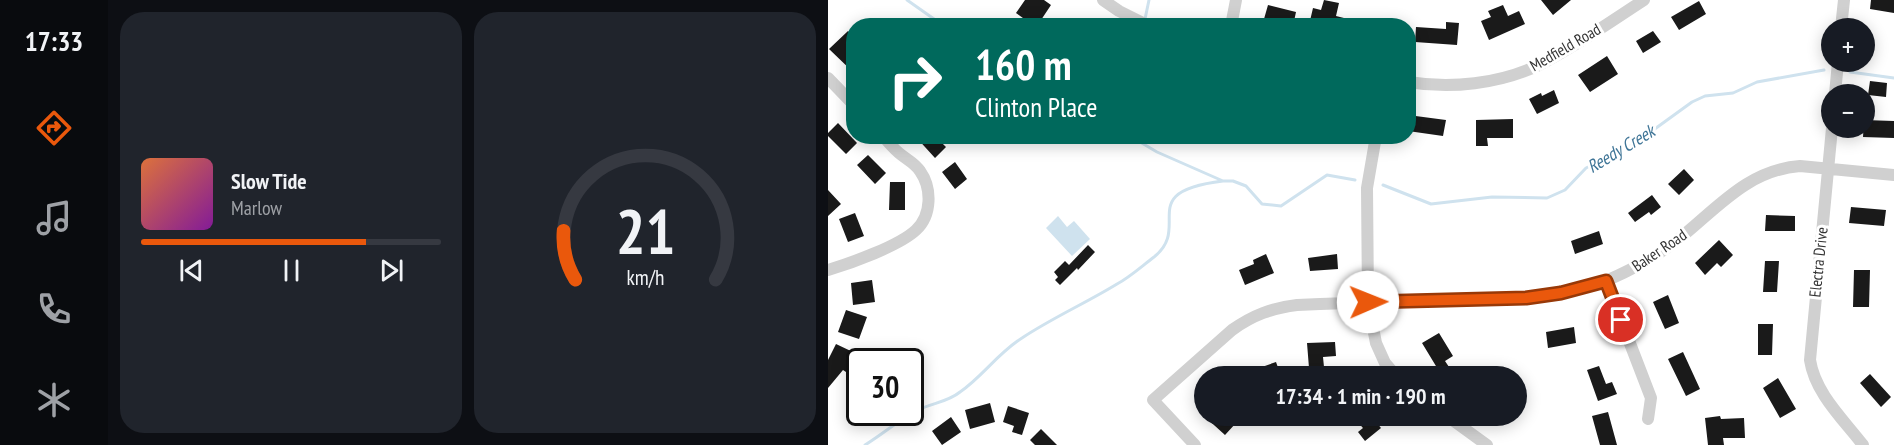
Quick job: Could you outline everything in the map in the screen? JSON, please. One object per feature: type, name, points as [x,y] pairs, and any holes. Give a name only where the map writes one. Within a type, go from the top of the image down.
[{"type":"street","points":[[1103,0],[1133,18]]},
{"type":"street","points":[[1233,18],[1236,0]]},
{"type":"street","name":"Medfield Road","points":[[1416,83],[1462,85],[1515,74],[1538,65],[1644,0]]},
{"type":"street","points":[[1842,18],[1844,0]]},
{"type":"street","points":[[828,78],[846,97]]},
{"type":"street","name":"Electra Drive","points":[[1831,138],[1810,360],[1812,372],[1822,393],[1863,445]]},
{"type":"street","points":[[828,270],[895,244],[918,228],[925,218],[928,195],[925,179],[914,164],[890,144]]},
{"type":"street","points":[[1375,144],[1367,188],[1368,302],[1371,325],[1378,349],[1388,366]]},
{"type":"street","name":"Baker Road","points":[[1195,445],[1153,400],[1232,330],[1255,315],[1268,310],[1297,305],[1535,297],[1561,293],[1606,281],[1658,254],[1740,187],[1765,173],[1789,167],[1828,168],[1894,175]]},
{"type":"street","points":[[1606,281],[1650,398],[1648,419]]},
{"type":"street","points":[[1461,426],[1487,445]]},
{"type":"water","points":[[1058,216],[1067,227],[1074,221],[1090,239],[1072,256],[1046,228]]},
{"type":"building","points":[[1025,0],[1044,0],[1051,5],[1042,18],[1023,18],[1016,13]]},
{"type":"building","points":[[1324,0],[1339,3],[1336,16],[1344,18],[1311,18],[1313,8],[1321,10]]},
{"type":"building","points":[[1541,0],[1571,0],[1553,15]]},
{"type":"building","points":[[1871,0],[1894,0],[1894,13],[1870,9]]},
{"type":"building","points":[[1699,1],[1706,14],[1679,30],[1671,17]]},
{"type":"building","points":[[1268,5],[1296,12],[1295,18],[1264,18]]},
{"type":"building","points":[[1503,5],[1508,16],[1519,11],[1525,24],[1489,40],[1481,21],[1491,17],[1488,11]]},
{"type":"building","points":[[1446,22],[1459,23],[1457,45],[1416,42],[1416,27],[1446,29]]},
{"type":"building","points":[[1653,31],[1661,42],[1643,53],[1636,41]]},
{"type":"building","points":[[846,33],[846,65],[829,49]]},
{"type":"building","points":[[1607,56],[1618,74],[1590,92],[1578,75]]},
{"type":"building","points":[[1870,81],[1887,83],[1886,97],[1875,96],[1875,84],[1870,84]]},
{"type":"building","points":[[1554,90],[1559,103],[1537,114],[1529,99]]},
{"type":"building","points":[[1416,116],[1446,120],[1443,136],[1416,132]]},
{"type":"building","points":[[1513,119],[1513,138],[1487,138],[1488,146],[1476,146],[1476,120]]},
{"type":"building","points":[[1875,120],[1894,121],[1894,138],[1875,137]]},
{"type":"building","points":[[838,123],[846,131],[846,144],[856,144],[846,154],[828,136],[828,133]]},
{"type":"building","points":[[922,144],[943,144],[946,147],[935,158]]},
{"type":"building","points":[[868,155],[886,173],[875,184],[857,165]]},
{"type":"building","points":[[955,162],[967,179],[955,189],[942,172]]},
{"type":"building","points":[[1684,169],[1694,180],[1679,195],[1668,184]]},
{"type":"building","points":[[890,182],[905,182],[905,210],[889,210]]},
{"type":"building","points":[[828,190],[841,204],[828,216]]},
{"type":"building","points":[[1652,195],[1661,207],[1651,215],[1649,212],[1635,222],[1628,213]]},
{"type":"building","points":[[1851,207],[1886,210],[1884,226],[1849,223]]},
{"type":"building","points":[[855,213],[864,236],[848,242],[839,219]]},
{"type":"building","points":[[1766,215],[1795,216],[1795,231],[1765,231]]},
{"type":"building","points":[[1599,231],[1603,244],[1575,254],[1571,241]]},
{"type":"building","points":[[1719,240],[1733,255],[1721,267],[1717,263],[1705,275],[1695,263]]},
{"type":"building","points":[[1088,245],[1095,252],[1060,285],[1055,280],[1058,277],[1054,272],[1065,261],[1069,265]]},
{"type":"building","points":[[1266,254],[1274,273],[1245,285],[1239,270],[1254,264],[1253,260]]},
{"type":"building","points":[[1337,254],[1338,269],[1310,271],[1308,258]]},
{"type":"building","points":[[1765,261],[1779,261],[1777,292],[1763,292]]},
{"type":"building","points":[[1854,270],[1870,270],[1869,307],[1853,307]]},
{"type":"building","points":[[872,280],[875,302],[853,305],[851,283]]},
{"type":"building","points":[[1668,295],[1679,323],[1665,329],[1653,302]]},
{"type":"building","points":[[846,310],[867,317],[859,339],[838,332]]},
{"type":"building","points":[[1758,324],[1773,324],[1772,355],[1758,355]]},
{"type":"building","points":[[1574,327],[1576,343],[1548,348],[1546,332]]},
{"type":"building","points":[[1439,333],[1453,356],[1445,361],[1448,366],[1436,366],[1422,343]]},
{"type":"building","points":[[1335,342],[1336,356],[1323,357],[1324,366],[1309,366],[1307,343]]},
{"type":"building","points":[[836,344],[846,349],[846,372],[843,370],[828,388],[828,360]]},
{"type":"building","points":[[1683,352],[1700,389],[1686,396],[1668,359]]},
{"type":"building","points":[[1276,362],[1277,366],[1265,366]]},
{"type":"building","points":[[1599,366],[1606,384],[1612,382],[1617,394],[1598,401],[1587,370]]},
{"type":"building","points":[[1870,374],[1891,397],[1881,407],[1860,383]]},
{"type":"building","points":[[1778,378],[1796,409],[1780,418],[1763,388]]},
{"type":"building","points":[[990,403],[995,422],[970,429],[965,410]]},
{"type":"building","points":[[1008,406],[1029,413],[1022,435],[1012,432],[1014,426],[1003,422]]},
{"type":"building","points":[[1608,412],[1617,445],[1600,445],[1592,416]]},
{"type":"building","points":[[1720,416],[1721,419],[1744,418],[1745,438],[1723,438],[1724,445],[1708,445],[1705,418]]},
{"type":"building","points":[[951,417],[961,432],[942,445],[932,431]]},
{"type":"building","points":[[1215,426],[1233,426],[1225,435]]},
{"type":"building","points":[[1361,426],[1379,426],[1381,428],[1365,441],[1358,432],[1363,428]]},
{"type":"building","points":[[1041,429],[1057,445],[1035,445],[1030,440]]},
{"type":"waterway","name":"Reedy Creek","points":[[907,0],[933,18]]},
{"type":"waterway","points":[[1145,18],[1149,0]]},
{"type":"waterway","name":"Reedy Creek","points":[[1383,185],[1431,204],[1492,197],[1547,198],[1565,190],[1586,168],[1634,144],[1692,102],[1705,96],[1733,93],[1757,82],[1821,71]]},
{"type":"waterway","name":"Reedy Creek","points":[[1850,72],[1894,78]]},
{"type":"waterway","name":"Reedy Creek","points":[[1144,144],[1223,181],[1233,181],[1246,186],[1262,204],[1281,206],[1327,175],[1355,180]]},
{"type":"waterway","points":[[865,445],[911,414],[955,395],[1022,338],[1131,275],[1154,257],[1164,245],[1169,234],[1169,212],[1172,202],[1180,193],[1196,186],[1223,181]]},
{"type":"route","points":[[1368,302],[1526,298],[1561,293],[1606,281],[1621,320]]}]
